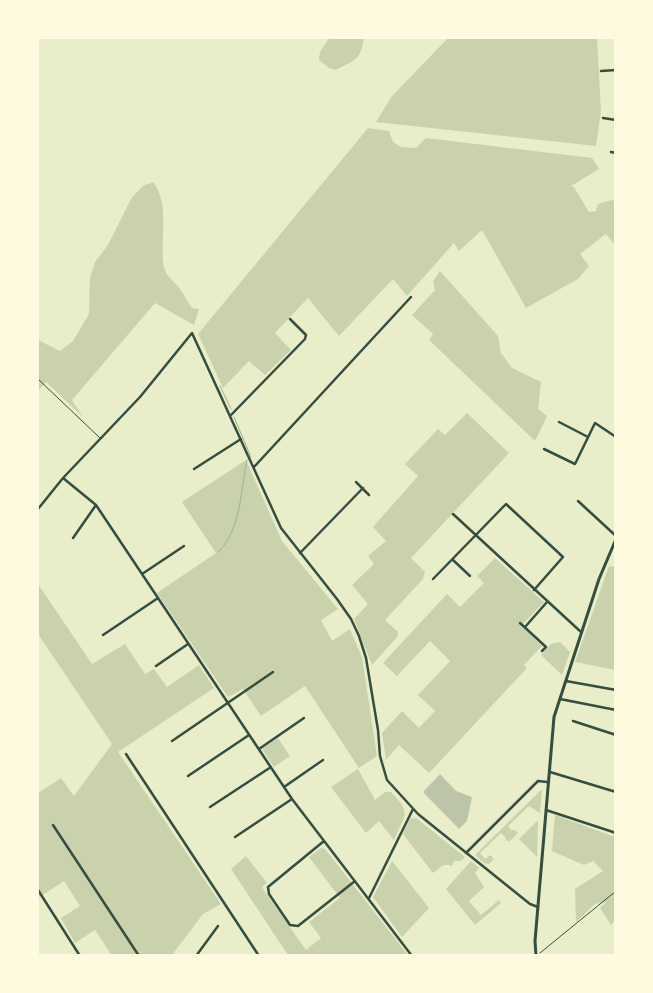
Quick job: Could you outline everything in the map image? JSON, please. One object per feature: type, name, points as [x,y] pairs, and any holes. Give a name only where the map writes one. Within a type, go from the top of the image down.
[{"type":"street","points":[[601,71],[616,70]]},
{"type":"street","points":[[603,118],[616,120]]},
{"type":"street","points":[[611,152],[616,152]]},
{"type":"street","points":[[254,467],[411,297]]},
{"type":"street","points":[[231,415],[305,339],[304,331],[290,319]]},
{"type":"street","points":[[38,509],[63,478],[140,397],[192,332],[281,528],[337,598],[351,619],[359,636],[366,658],[383,772],[387,780],[413,809],[530,904],[538,907]]},
{"type":"street","points":[[559,422],[588,437]]},
{"type":"street","points":[[544,449],[575,464],[596,423],[616,437]]},
{"type":"street","points":[[194,469],[241,439]]},
{"type":"street","points":[[63,478],[96,505],[292,800],[412,956]]},
{"type":"street","points":[[356,482],[369,495]]},
{"type":"street","points":[[300,553],[363,488]]},
{"type":"street","points":[[536,956],[552,729],[559,699],[581,632],[599,579],[616,538],[578,501]]},
{"type":"street","points":[[433,578],[453,560],[506,504],[562,554],[562,560],[534,590]]},
{"type":"street","points":[[73,538],[96,505]]},
{"type":"street","points":[[453,514],[581,632]]},
{"type":"street","points":[[142,574],[184,546]]},
{"type":"street","points":[[453,560],[470,576]]},
{"type":"street","points":[[103,635],[158,598]]},
{"type":"street","points":[[525,627],[548,602]]},
{"type":"street","points":[[520,623],[546,647],[542,651]]},
{"type":"street","points":[[156,666],[188,644]]},
{"type":"street","points":[[172,740],[274,672]]},
{"type":"street","points":[[565,680],[616,690]]},
{"type":"street","points":[[559,699],[616,710]]},
{"type":"street","points":[[259,749],[304,718]]},
{"type":"street","points":[[573,721],[616,735]]},
{"type":"street","points":[[188,776],[249,735]]},
{"type":"street","points":[[126,754],[259,956]]},
{"type":"street","points":[[284,787],[323,760]]},
{"type":"street","points":[[210,807],[271,767]]},
{"type":"street","points":[[548,771],[616,792]]},
{"type":"street","points":[[466,853],[538,782],[547,782]]},
{"type":"street","points":[[235,838],[292,800]]},
{"type":"street","points":[[369,898],[413,809]]},
{"type":"street","points":[[545,810],[616,833]]},
{"type":"street","points":[[53,825],[139,956]]},
{"type":"street","points":[[324,841],[268,887],[269,894],[290,925],[298,926],[355,881]]},
{"type":"street","points":[[38,890],[80,956]]},
{"type":"street","points":[[197,955],[218,926]]},
{"type":"lane","points":[[38,379],[101,439]]},
{"type":"path","points":[[536,956],[616,891]]},
{"type":"green space","points":[[329,38],[364,38],[361,51],[356,59],[335,70],[319,60],[320,52]]},
{"type":"green space","points":[[448,38],[597,38],[601,112],[596,146],[376,122],[392,96]]},
{"type":"green space","points":[[368,128],[389,131],[393,142],[401,147],[416,148],[426,138],[592,158],[599,169],[571,186],[574,187],[589,212],[596,211],[598,204],[615,199],[615,245],[606,234],[580,254],[589,266],[578,279],[526,308],[482,230],[459,251],[454,243],[407,296],[393,279],[339,336],[308,298],[275,333],[291,350],[265,375],[249,361],[223,388],[198,334]]},
{"type":"green space","points":[[153,182],[162,201],[165,270],[182,291],[192,308],[199,309],[194,325],[155,303],[72,400],[83,417],[46,382],[38,391],[38,340],[60,351],[73,341],[89,314],[90,277],[95,262],[108,245],[132,197],[143,186]]},
{"type":"green space","points":[[440,271],[498,336],[501,353],[512,368],[541,382],[538,409],[547,416],[535,441],[429,340],[433,334],[412,315],[435,290],[433,281]]},
{"type":"green space","points":[[467,413],[509,453],[411,558],[425,572],[423,579],[385,620],[398,632],[398,636],[372,665],[354,619],[368,604],[352,585],[374,564],[368,556],[386,541],[373,527],[418,476],[405,464],[438,429],[445,435]]},
{"type":"green space","points":[[246,460],[282,541],[338,609],[321,620],[332,641],[350,629],[362,657],[377,756],[359,768],[305,686],[261,716],[243,689],[228,697],[157,593],[216,553],[182,502]]},
{"type":"green space","points":[[495,558],[544,602],[521,626],[542,646],[524,665],[527,668],[429,773],[399,745],[386,760],[382,733],[402,711],[419,728],[435,711],[418,695],[450,661],[430,641],[397,676],[383,663],[447,594],[460,607],[484,583],[477,576]]},
{"type":"green space","points":[[609,566],[615,567],[615,670],[575,662]]},
{"type":"green space","points":[[38,584],[92,664],[125,644],[145,674],[154,669],[167,687],[199,665],[214,688],[118,752],[221,904],[203,914],[172,955],[112,956],[95,930],[75,943],[61,918],[80,906],[64,881],[38,898],[38,793],[61,778],[74,796],[112,744],[38,634]]},
{"type":"green space","points":[[560,642],[570,652],[562,675],[541,655],[551,644]]},
{"type":"green space","points":[[278,738],[290,756],[274,767],[262,749]]},
{"type":"green space","points":[[358,769],[375,800],[385,792],[391,792],[402,805],[404,810],[403,819],[394,840],[379,821],[366,833],[331,787]]},
{"type":"green space","points":[[542,789],[540,813],[529,806],[508,826],[511,830],[515,830],[518,833],[509,842],[505,841],[506,838],[501,833],[480,853],[485,859],[490,855],[494,859],[489,864],[484,863],[475,855]]},
{"type":"green space","points":[[555,815],[615,837],[615,889],[612,892],[615,894],[615,921],[611,925],[600,908],[606,902],[595,904],[576,922],[575,889],[603,871],[593,861],[584,865],[552,851]]},
{"type":"green space","points":[[416,818],[465,857],[461,861],[454,861],[452,866],[444,865],[433,873],[403,834],[410,819]]},
{"type":"green space","points":[[538,820],[537,857],[519,839]]},
{"type":"green space","points":[[321,848],[325,849],[408,955],[288,955],[231,869],[246,856],[267,883],[262,887],[265,892],[306,950],[321,938],[309,922],[340,898],[309,857]]},
{"type":"green space","points":[[392,861],[429,908],[402,937],[373,897]]},
{"type":"green space","points":[[471,861],[479,868],[475,873],[484,887],[469,901],[481,915],[499,900],[501,903],[475,925],[446,889]]},
{"type":"building","points":[[440,774],[456,791],[472,797],[467,821],[459,829],[423,792]]},
{"type":"waterway","points":[[220,386],[231,409]]},
{"type":"waterway","points":[[234,417],[251,457]]},
{"type":"waterway","points":[[218,552],[226,543],[236,521],[247,460]]}]
